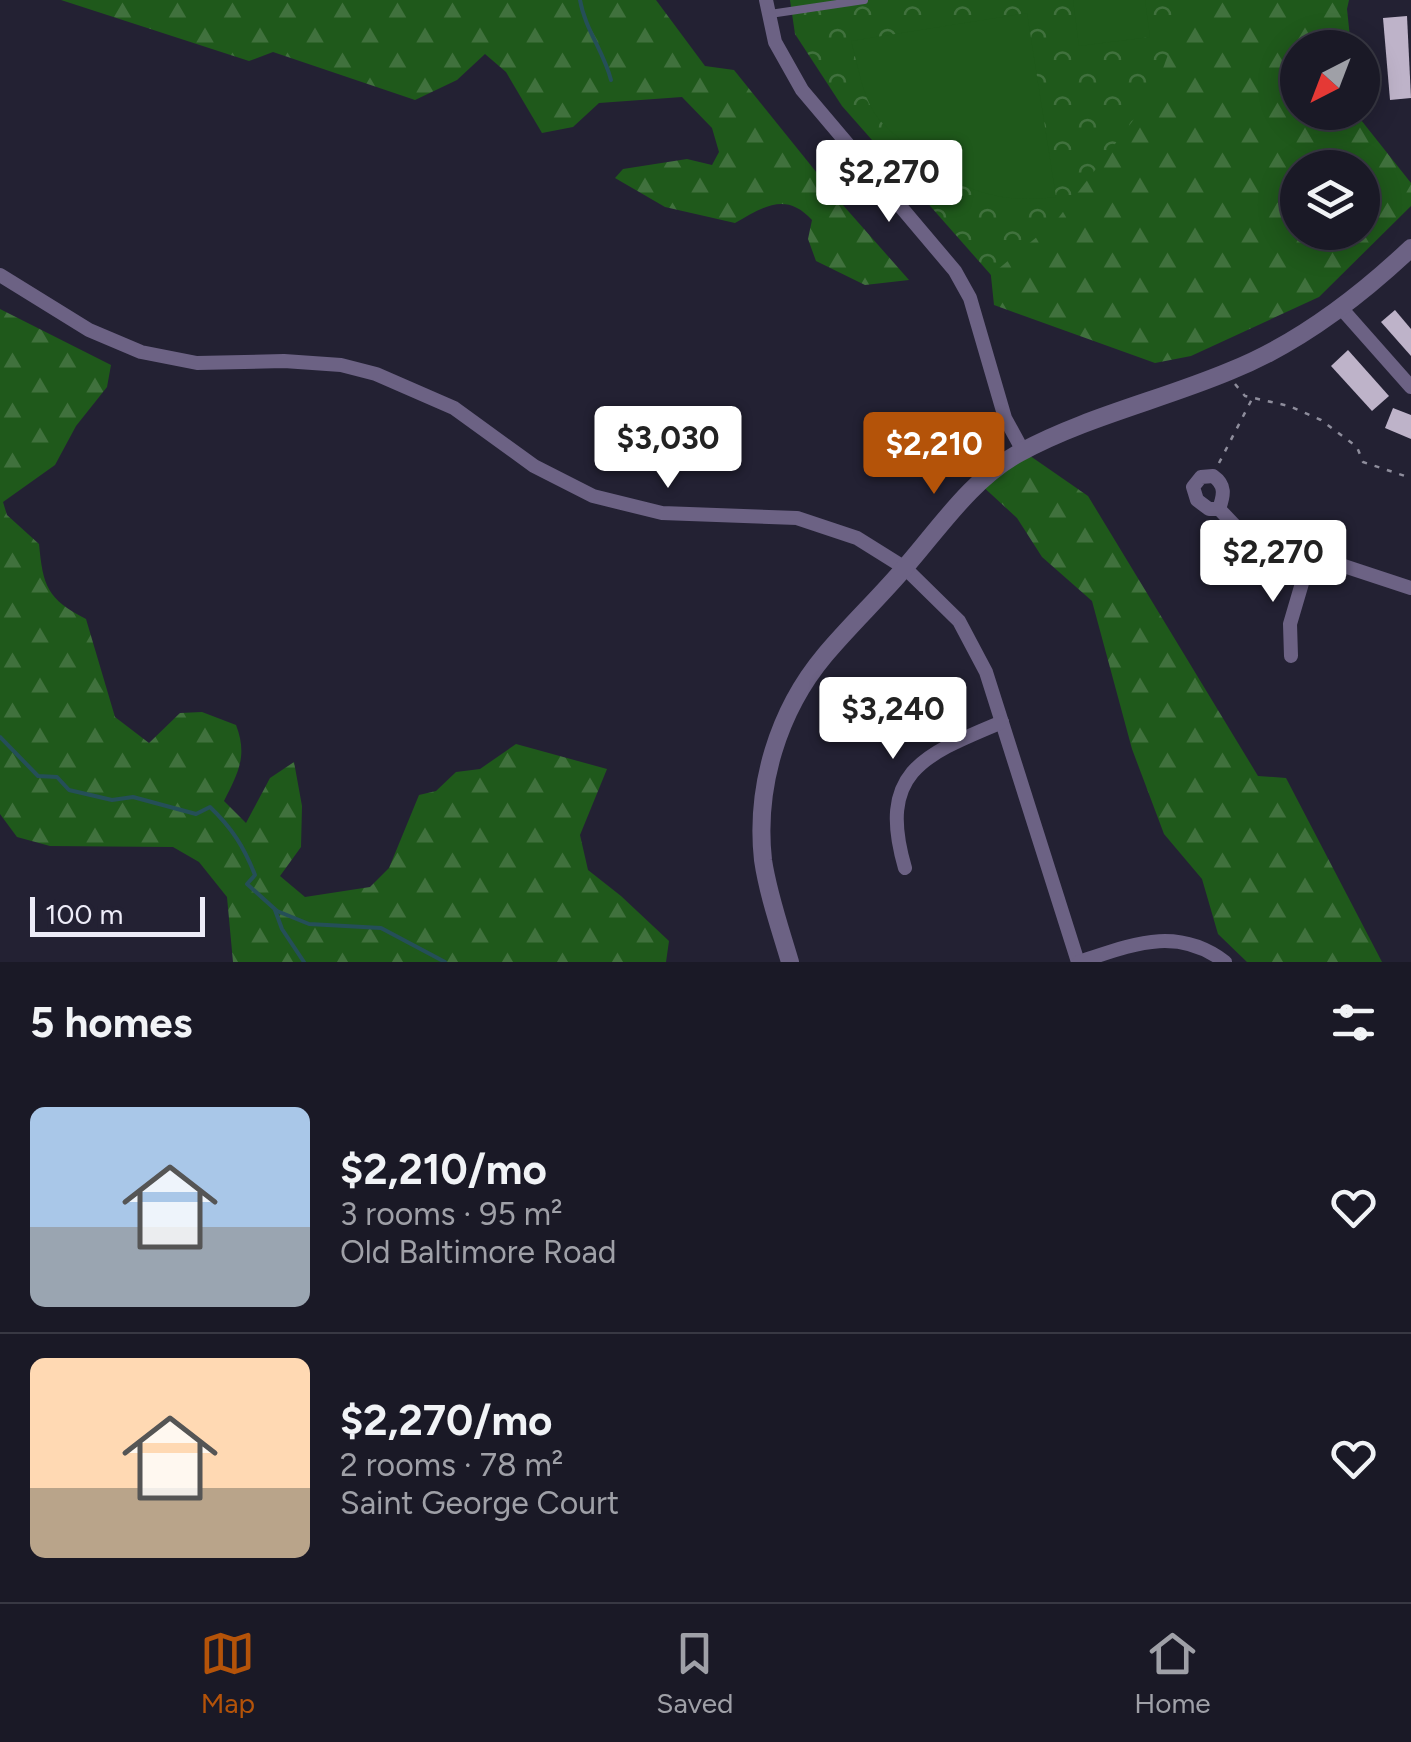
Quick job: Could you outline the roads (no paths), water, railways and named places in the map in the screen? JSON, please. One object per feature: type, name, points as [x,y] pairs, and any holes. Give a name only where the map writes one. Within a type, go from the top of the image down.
[{"type":"street","points":[[768,7],[775,42],[802,90],[955,271],[980,326],[1005,418],[1024,450]]},
{"type":"street","points":[[790,962],[763,859],[762,813],[768,772],[781,728],[799,690],[824,656],[979,483],[1024,450],[1061,432],[1228,372],[1297,337],[1341,308],[1411,248]]},
{"type":"street","points":[[0,275],[90,330],[140,352],[197,363],[289,361],[340,365],[376,374],[454,408],[534,466],[594,496],[662,513],[797,518],[857,538],[905,568],[959,620],[986,672],[1079,962],[1145,940],[1175,941],[1212,952],[1225,962]]},
{"type":"street","points":[[1341,308],[1411,387]]},
{"type":"street","points":[[1218,509],[1224,489],[1213,476],[1199,478],[1193,492],[1204,507],[1218,509],[1241,532],[1411,588]]},
{"type":"street","points":[[1291,656],[1290,624],[1310,556]]},
{"type":"street","points":[[906,868],[895,818],[905,782],[936,751],[1002,722]]},
{"type":"lane","points":[[768,7],[864,0]]},
{"type":"waterway","points":[[580,0],[611,80]]},
{"type":"waterway","points":[[0,737],[38,776],[57,777],[69,790],[112,800],[133,797],[196,814],[210,807],[231,830],[246,856],[255,875],[247,884],[277,911],[309,924],[381,928],[445,962]]},
{"type":"waterway","points":[[275,910],[282,929],[304,962]]}]
